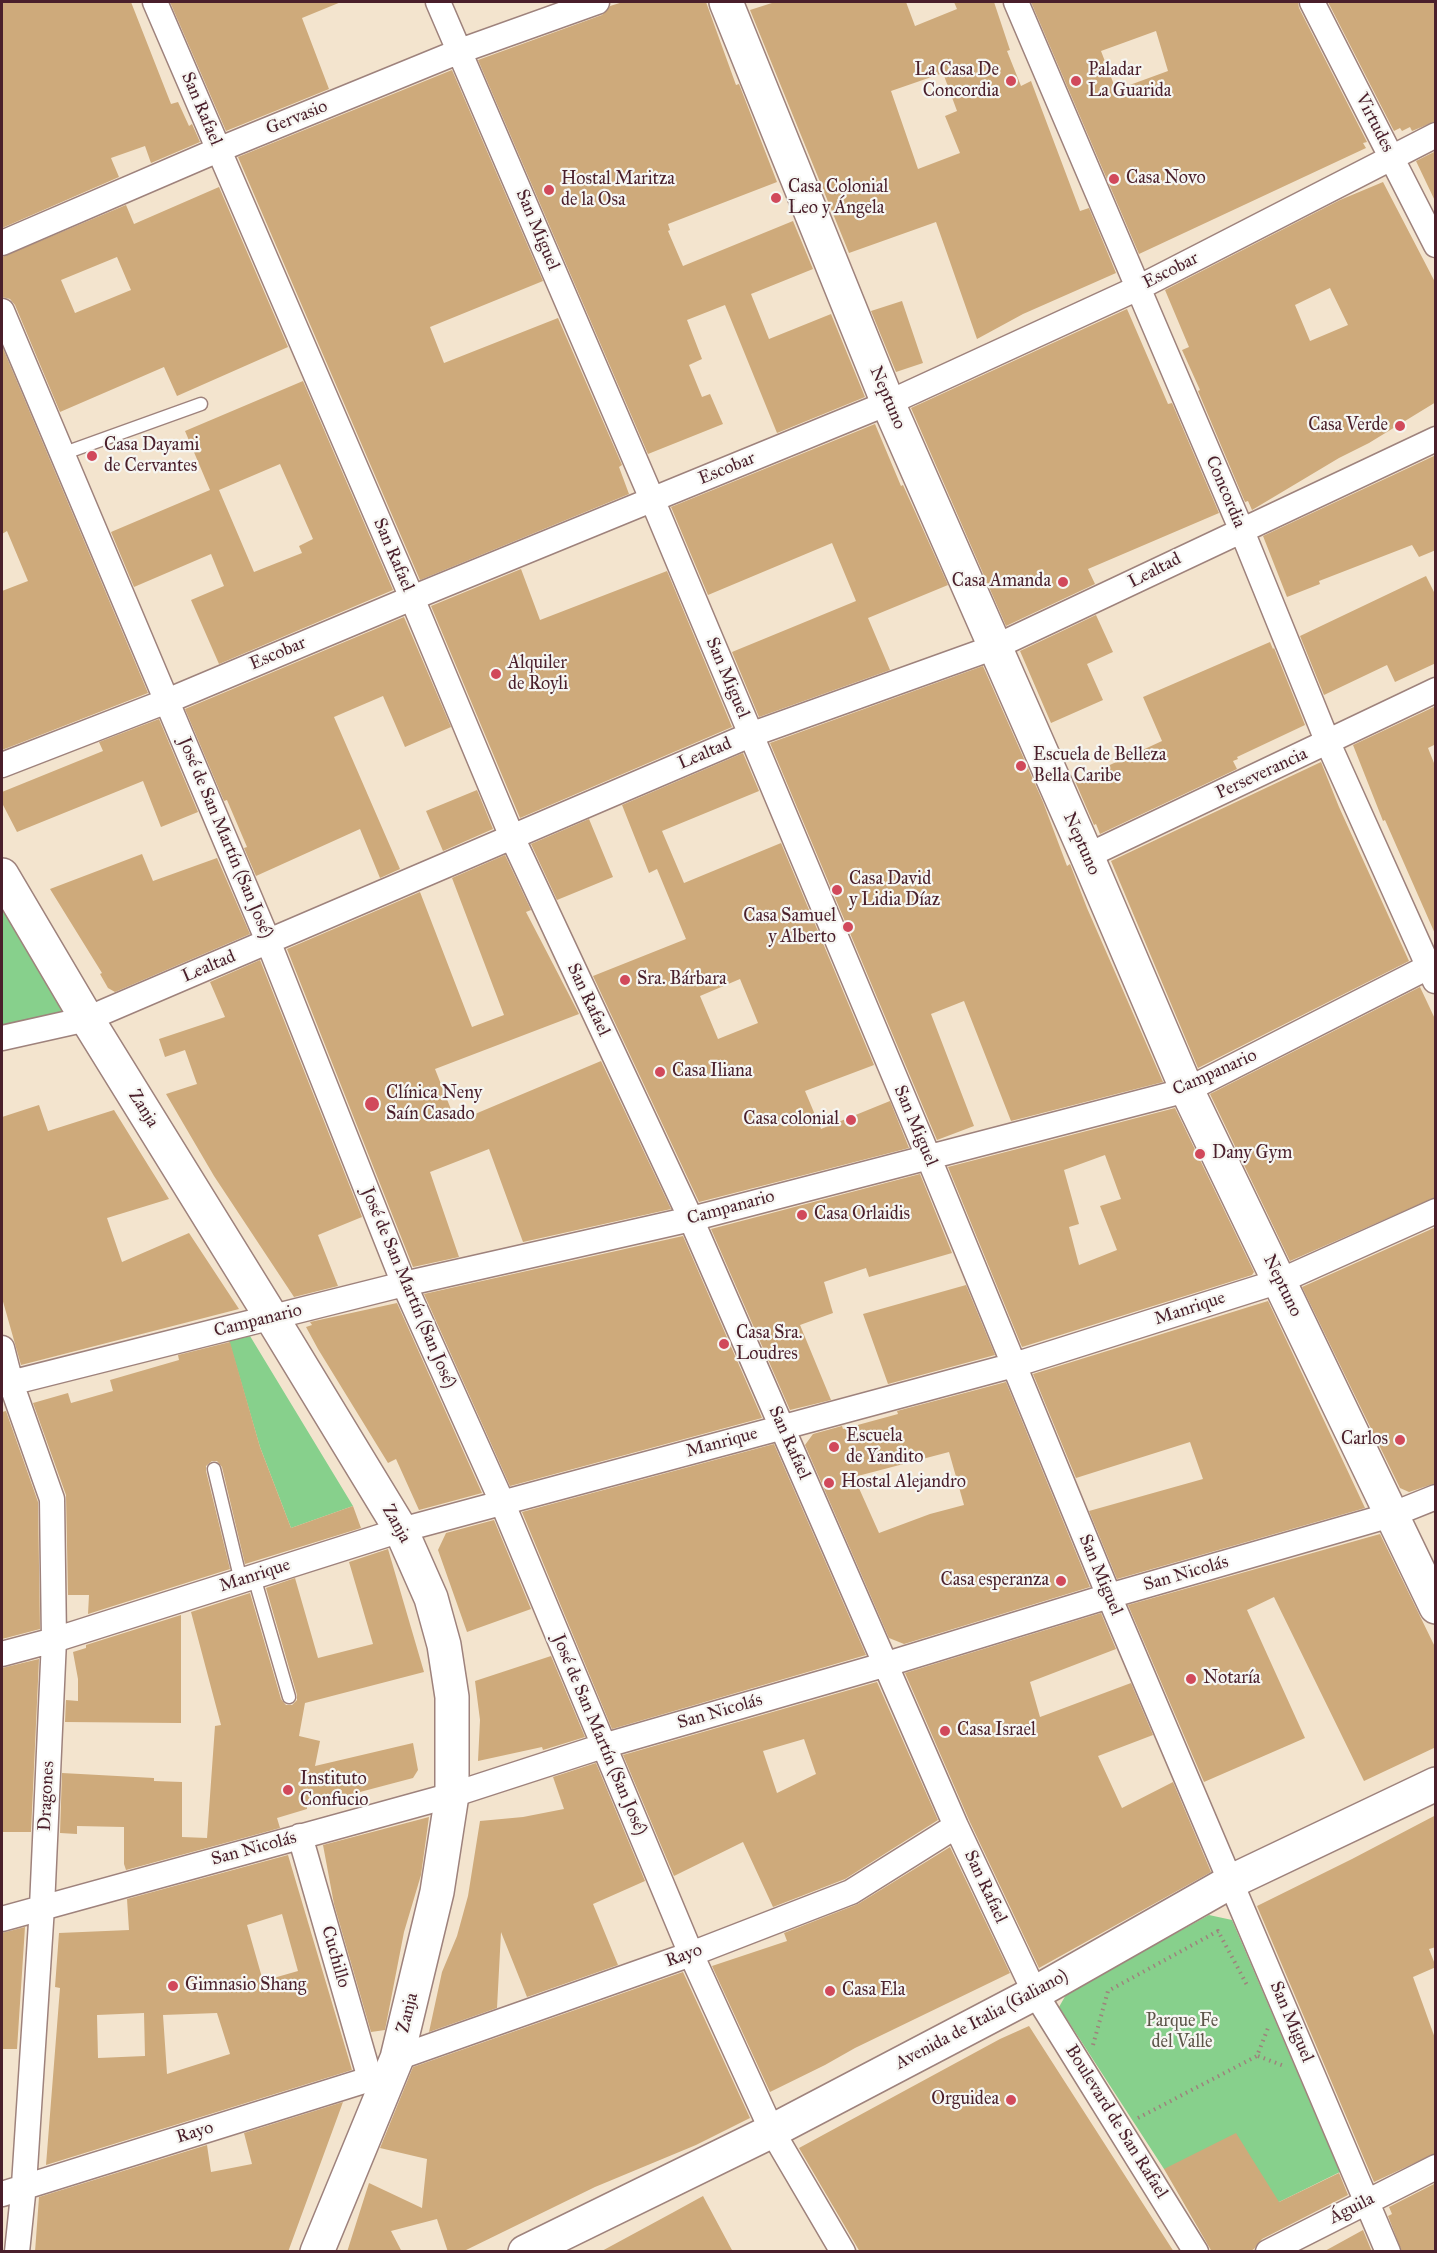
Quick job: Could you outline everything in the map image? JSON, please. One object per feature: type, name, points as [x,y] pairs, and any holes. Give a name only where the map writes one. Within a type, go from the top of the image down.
[{"type":"main road","name":"Neptuno","points":[[726,2],[888,404],[1087,856],[1186,1090],[1436,1607]]},
{"type":"main road","name":"Zanja","points":[[2,874],[87,1019],[400,1530],[431,1598],[444,1645],[452,1698],[452,1795],[437,1892],[386,2071],[317,2252]]},
{"type":"main road","name":"Avenida de Italia (Galiano)","points":[[525,2252],[771,2131],[1035,1993],[1232,1881],[1436,1784]]},
{"type":"street","name":"San Rafael","points":[[155,2],[412,598],[512,837],[691,1219],[956,1826],[1035,1993]]},
{"type":"street","name":"San Miguel","points":[[438,2],[652,500],[928,1156],[1109,1596],[1388,2252]]},
{"type":"street","name":"Gervasio","points":[[2,243],[218,150],[460,51],[597,2]]},
{"type":"street","name":"Concordia","points":[[1016,2],[1242,531],[1328,743],[1433,970]]},
{"type":"street","name":"Virtudes","points":[[1312,2],[1436,245]]},
{"type":"street","name":"Escobar","points":[[2,765],[167,701],[412,598],[888,404],[1138,288],[1436,135]]},
{"type":"street","name":"José de San Martín (San José)","points":[[2,310],[268,941],[404,1284],[502,1502],[691,1954],[771,2131],[843,2252]]},
{"type":"street","name":"Lealtad","points":[[2,1038],[87,1019],[750,735],[995,647],[1436,439]]},
{"type":"street","name":"Perseverancia","points":[[1087,856],[1436,690]]},
{"type":"street","name":"Campanario","points":[[6,1384],[404,1284],[691,1219],[1186,1090],[1433,970]]},
{"type":"street","name":"Manrique","points":[[2,1654],[54,1640],[400,1530],[1014,1365],[1280,1281],[1436,1211]]},
{"type":"street","name":"Dragones","points":[[2,1348],[6,1384],[52,1499],[54,1640],[42,1907],[24,2186],[17,2252]]},
{"type":"street","name":"San Nicolás","points":[[2,1919],[452,1795],[603,1746],[1391,1515],[1436,1497]]},
{"type":"street","name":"Rayo","points":[[2,2194],[386,2071],[691,1954],[851,1892],[956,1826]]},
{"type":"street","name":"Cuchillo","points":[[300,1836],[386,2071]]},
{"type":"street","name":"Boulevard de San Rafael","points":[[1035,1993],[1196,2252]]},
{"type":"street","name":"Águila","points":[[1268,2252],[1436,2167]]},
{"type":"lane","points":[[62,454],[201,404]]},
{"type":"lane","points":[[214,1469],[247,1579],[289,1697]]},
{"type":"path","points":[[1085,2074],[1108,1991],[1218,1931],[1252,1994]]},
{"type":"path","points":[[1119,2128],[1257,2056],[1269,2025]]},
{"type":"green space","points":[[2,875],[87,1019],[2,1038]]},
{"type":"green space","points":[[250,1336],[353,1506],[291,1528],[260,1447],[229,1341]]},
{"type":"green space","name":"Parque Fe del Valle","points":[[1209,1915],[1232,1920],[1340,2172],[1279,2202],[1164,2169],[1059,2007],[1067,1993]]},
{"type":"building","points":[[2,2],[131,2],[171,104],[178,102],[189,126],[192,124],[200,142],[151,163],[145,146],[111,158],[119,177],[2,228]]},
{"type":"building","points":[[170,2],[341,2],[302,18],[329,89],[226,131]]},
{"type":"building","points":[[623,2],[706,2],[736,85],[739,84],[777,182],[668,224],[670,230],[668,231],[683,266],[793,221],[813,269],[751,294],[769,339],[831,314],[865,397],[777,433],[725,305],[687,320],[702,359],[689,365],[702,397],[710,394],[723,424],[648,454],[478,60],[602,15],[610,6]]},
{"type":"building","points":[[775,2],[906,2],[915,26],[957,9],[954,2],[994,2],[1010,50],[1007,51],[1021,86],[1031,81],[1080,211],[1089,208],[1116,273],[1023,314],[977,339],[936,222],[849,253],[750,10]],"holes":[[[943,73],[957,111],[945,116],[960,153],[918,169],[891,91]]]},
{"type":"building","points":[[1031,2],[1298,2],[1367,142],[1363,143],[1366,148],[1139,254]],"holes":[[[1156,31],[1168,71],[1116,90],[1101,51]]]},
{"type":"building","points":[[1328,2],[1436,2],[1436,121],[1412,131],[1410,127],[1402,131],[1400,128],[1394,131]]},
{"type":"building","points":[[452,70],[543,281],[430,327],[444,363],[558,318],[622,465],[619,467],[629,494],[420,580],[238,157]]},
{"type":"building","points":[[1436,151],[1436,203],[1416,161]]},
{"type":"building","points":[[1383,182],[1436,284],[1436,402],[1252,510],[1248,501],[1245,502],[1198,391],[1200,390],[1182,350],[1189,347],[1165,290],[1340,200]],"holes":[[[1330,288],[1348,325],[1310,341],[1295,305]]]},
{"type":"building","points":[[219,187],[288,347],[177,396],[164,367],[60,412],[15,305],[10,299],[2,297],[2,257],[126,205],[134,224]],"holes":[[[117,257],[131,290],[75,313],[61,280]]]},
{"type":"building","points":[[902,301],[923,363],[896,372],[871,311]]},
{"type":"building","points":[[1127,309],[1168,404],[1172,403],[1219,513],[1088,569],[1095,584],[1006,626],[911,408]]},
{"type":"building","points":[[2,346],[148,693],[2,750],[2,591],[28,581],[7,531],[2,534]]},
{"type":"building","points":[[303,381],[393,590],[219,664],[191,600],[224,586],[211,554],[134,587],[111,532],[210,490],[185,431]],"holes":[[[280,464],[313,539],[299,546],[302,553],[254,572],[219,490]]]},
{"type":"building","points":[[875,424],[901,486],[903,485],[948,585],[868,618],[890,670],[759,717],[732,652],[856,601],[832,543],[708,595],[671,507]]},
{"type":"building","points":[[1436,455],[1436,550],[1419,557],[1412,545],[1319,581],[1320,584],[1287,597],[1263,536]]},
{"type":"building","points":[[521,569],[540,620],[667,571],[732,727],[520,818],[431,606]]},
{"type":"building","points":[[1426,576],[1436,596],[1436,663],[1395,682],[1387,665],[1324,695],[1300,636]]},
{"type":"building","points":[[1096,615],[1113,652],[1087,664],[1103,700],[1051,723],[1020,651]]},
{"type":"building","points":[[404,617],[451,727],[405,747],[383,696],[334,717],[400,869],[380,878],[360,829],[256,876],[244,848],[247,847],[227,800],[224,801],[185,709]]},
{"type":"building","points":[[1270,642],[1305,725],[1237,757],[1238,759],[1233,761],[1237,769],[1100,834],[1075,781],[1162,741],[1143,697]]},
{"type":"building","points":[[983,666],[1043,802],[1067,866],[1070,864],[1163,1082],[1011,1121],[964,1001],[931,1014],[974,1126],[937,1140],[770,743]]},
{"type":"building","points":[[1436,706],[1436,744],[1428,748],[1436,768],[1436,936],[1385,820],[1383,821],[1353,745]]},
{"type":"building","points":[[159,719],[198,812],[161,827],[143,781],[17,832],[2,803],[2,792],[103,751],[99,742]]},
{"type":"building","points":[[743,753],[759,791],[662,831],[684,883],[781,843],[874,1065],[805,1091],[821,1129],[890,1101],[909,1148],[699,1202],[593,976],[686,939],[657,869],[649,873],[622,805]],"holes":[[[740,979],[758,1023],[718,1039],[700,996]]]},
{"type":"building","points":[[1321,762],[1409,961],[1198,1068],[1111,861]]},
{"type":"building","points":[[477,790],[493,829],[443,851],[426,811]]},
{"type":"building","points":[[589,819],[613,877],[557,900],[531,844]]},
{"type":"building","points":[[142,854],[153,881],[217,858],[250,934],[115,992],[108,988],[100,974],[102,973],[50,889]]},
{"type":"building","points":[[505,855],[531,910],[526,912],[579,1014],[435,1069],[456,1122],[601,1061],[671,1209],[523,1242],[489,1149],[430,1172],[459,1257],[413,1267],[287,949],[420,892],[472,1027],[504,1015],[452,878]]},
{"type":"building","points":[[260,960],[362,1217],[318,1235],[338,1286],[294,1297],[214,1176],[166,1094],[197,1084],[185,1050],[165,1057],[159,1039],[225,1017],[210,982]]},
{"type":"building","points":[[1420,987],[1436,1021],[1436,1197],[1290,1261],[1210,1094]]},
{"type":"building","points":[[39,1105],[48,1131],[114,1110],[169,1199],[107,1218],[122,1262],[189,1233],[239,1309],[21,1365],[2,1298],[2,1117]]},
{"type":"building","points":[[1175,1108],[1254,1272],[1252,1275],[1022,1347],[948,1167]],"holes":[[[1105,1155],[1121,1199],[1100,1206],[1117,1250],[1079,1265],[1069,1227],[1079,1224],[1064,1170]]]},
{"type":"building","points":[[920,1174],[952,1253],[869,1277],[866,1268],[824,1282],[833,1313],[800,1325],[831,1400],[790,1410],[711,1229]]},
{"type":"building","points":[[1436,1227],[1436,1483],[1409,1492],[1400,1488],[1302,1287]]},
{"type":"building","points":[[683,1236],[762,1418],[510,1486],[424,1294]]},
{"type":"building","points":[[966,1285],[995,1355],[888,1384],[863,1314]]},
{"type":"building","points":[[1268,1301],[1365,1508],[1117,1579],[1089,1511],[1203,1479],[1190,1442],[1076,1478],[1033,1374]]},
{"type":"building","points":[[397,1303],[482,1493],[419,1510],[396,1459],[388,1463],[306,1327],[312,1325],[310,1322]]},
{"type":"building","points":[[230,1342],[260,1447],[291,1528],[353,1506],[361,1528],[245,1564],[222,1467],[217,1461],[212,1461],[206,1466],[206,1471],[230,1569],[88,1614],[89,1595],[68,1595],[66,1495],[33,1403],[68,1393],[71,1403],[113,1391],[110,1380],[179,1360],[178,1355]]},
{"type":"building","points":[[1006,1382],[1090,1587],[904,1644],[889,1638],[805,1445],[813,1434],[842,1426],[843,1429],[898,1414],[897,1411]],"holes":[[[949,1452],[964,1505],[930,1514],[879,1533],[854,1477]]]},
{"type":"building","points":[[6,1411],[38,1502],[40,1629],[2,1639],[2,1412]]},
{"type":"building","points":[[774,1444],[866,1655],[612,1729],[522,1512]]},
{"type":"building","points":[[494,1520],[531,1609],[467,1632],[438,1550],[446,1533]]},
{"type":"building","points":[[1380,1534],[1436,1649],[1436,1747],[1364,1781],[1274,1597],[1247,1610],[1305,1738],[1204,1782],[1128,1605]]},
{"type":"building","points":[[388,1549],[424,1672],[305,1703],[299,1736],[320,1741],[315,1766],[413,1743],[418,1770],[413,1778],[307,1806],[307,1809],[277,1818],[280,1828],[126,1870],[124,1827],[77,1826],[77,1834],[60,1833],[62,1773],[154,1778],[154,1781],[182,1782],[182,1837],[207,1838],[215,1726],[221,1725],[191,1612],[250,1593],[281,1699],[286,1705],[292,1705],[297,1700],[297,1695],[266,1588],[295,1578],[318,1658],[373,1644],[349,1562]]},
{"type":"building","points":[[1101,1613],[1116,1649],[1030,1682],[1040,1717],[1131,1683],[1153,1735],[1098,1756],[1122,1808],[1173,1782],[1211,1872],[1039,1968],[969,1820],[905,1673]]},
{"type":"building","points":[[181,1615],[181,1723],[65,1722],[66,1700],[78,1701],[78,1679],[73,1652],[86,1648],[86,1645]]},
{"type":"building","points":[[551,1656],[585,1737],[543,1750],[542,1747],[478,1761],[480,1720],[475,1681]]},
{"type":"building","points":[[39,1659],[31,1832],[2,1832],[2,1668]]},
{"type":"building","points":[[877,1682],[938,1820],[845,1879],[773,1907],[743,1842],[674,1876],[623,1755]],"holes":[[[804,1739],[816,1774],[777,1793],[763,1751]]]},
{"type":"building","points":[[596,1763],[645,1881],[593,1904],[618,1965],[527,1997],[501,1932],[497,2008],[429,2032],[442,1972],[457,1936],[468,1896],[480,1821],[523,1817],[564,1809],[553,1777]]},
{"type":"building","points":[[1436,1815],[1436,1947],[1429,1949],[1436,1967],[1413,1977],[1436,2041],[1436,2153],[1374,2182],[1257,1906]]},
{"type":"building","points":[[429,1817],[421,1875],[404,1932],[385,2030],[371,2032],[334,1904],[323,1845]]},
{"type":"building","points":[[950,1847],[1010,1973],[770,2092],[712,1966],[787,1941],[784,1933],[858,1904]]},
{"type":"building","points":[[288,1855],[352,2070],[46,2165],[60,1988],[55,1987],[59,1933],[129,1930],[127,1899]],"holes":[[[282,1914],[298,1971],[263,1981],[247,1925]],[[144,2013],[145,2056],[98,2058],[97,2015]],[[217,2013],[230,2054],[167,2074],[163,2015]]]},
{"type":"building","points":[[25,1927],[17,2049],[2,2049],[2,1933]]},
{"type":"building","points":[[683,1972],[750,2118],[696,2145],[595,2187],[462,2252],[448,2252],[437,2219],[391,2231],[402,2252],[347,2252],[369,2183],[422,2208],[427,2159],[380,2148],[413,2067]]},
{"type":"building","points":[[1029,2026],[1174,2252],[860,2252],[799,2148],[1000,2039]]},
{"type":"building","points":[[343,2102],[288,2252],[35,2252],[39,2197],[207,2145],[211,2172],[252,2164],[244,2133]]},
{"type":"building","points":[[1236,2133],[1279,2202],[1339,2173],[1348,2195],[1262,2239],[1249,2252],[1212,2252],[1164,2169]]},
{"type":"building","points":[[1436,2183],[1436,2252],[1402,2252],[1388,2216],[1392,2214],[1389,2207]]},
{"type":"building","points":[[703,2196],[733,2252],[600,2252],[672,2213]]},
{"type":"building","points":[[1363,2230],[1372,2252],[1323,2252]]},
{"type":"place","name":"La Casa De Concordia","points":[[1011,81]]},
{"type":"place","name":"Paladar La Guarida","points":[[1076,81]]},
{"type":"place","name":"Casa Novo","points":[[1114,179]]},
{"type":"place","name":"Hostal Maritza de la Osa","points":[[549,190]]},
{"type":"place","name":"Casa Colonial Leo y Ángela","points":[[776,198]]},
{"type":"place","name":"Casa Verde","points":[[1400,426]]},
{"type":"place","name":"Casa Dayami de Cervantes","points":[[92,456]]},
{"type":"place","name":"Casa Amanda","points":[[1063,582]]},
{"type":"place","name":"Alquiler de Royli","points":[[496,674]]},
{"type":"place","name":"Escuela de Belleza Bella Caribe","points":[[1021,766]]},
{"type":"place","name":"Casa David y Lidia Díaz","points":[[837,890]]},
{"type":"place","name":"Casa Samuel y Alberto","points":[[848,927]]},
{"type":"place","name":"Sra. Bárbara","points":[[625,980]]},
{"type":"place","name":"Casa Iliana","points":[[660,1072]]},
{"type":"place","name":"Clínica Neny Saín Casado","points":[[372,1104]]},
{"type":"place","name":"Casa colonial","points":[[851,1120]]},
{"type":"place","name":"Dany Gym","points":[[1200,1154]]},
{"type":"place","name":"Casa Orlaidis","points":[[802,1215]]},
{"type":"place","name":"Casa Sra. Loudres","points":[[724,1344]]},
{"type":"place","name":"Carlos","points":[[1400,1440]]},
{"type":"place","name":"Escuela de Yandito","points":[[834,1447]]},
{"type":"place","name":"Hostal Alejandro","points":[[829,1483]]},
{"type":"place","name":"Casa esperanza","points":[[1061,1581]]},
{"type":"place","name":"Notaría","points":[[1191,1679]]},
{"type":"place","name":"Casa Israel","points":[[945,1731]]},
{"type":"place","name":"Instituto Confucio","points":[[288,1790]]},
{"type":"place","name":"Gimnasio Shang","points":[[173,1986]]},
{"type":"place","name":"Casa Ela","points":[[830,1991]]},
{"type":"place","name":"Orguidea","points":[[1011,2100]]}]
